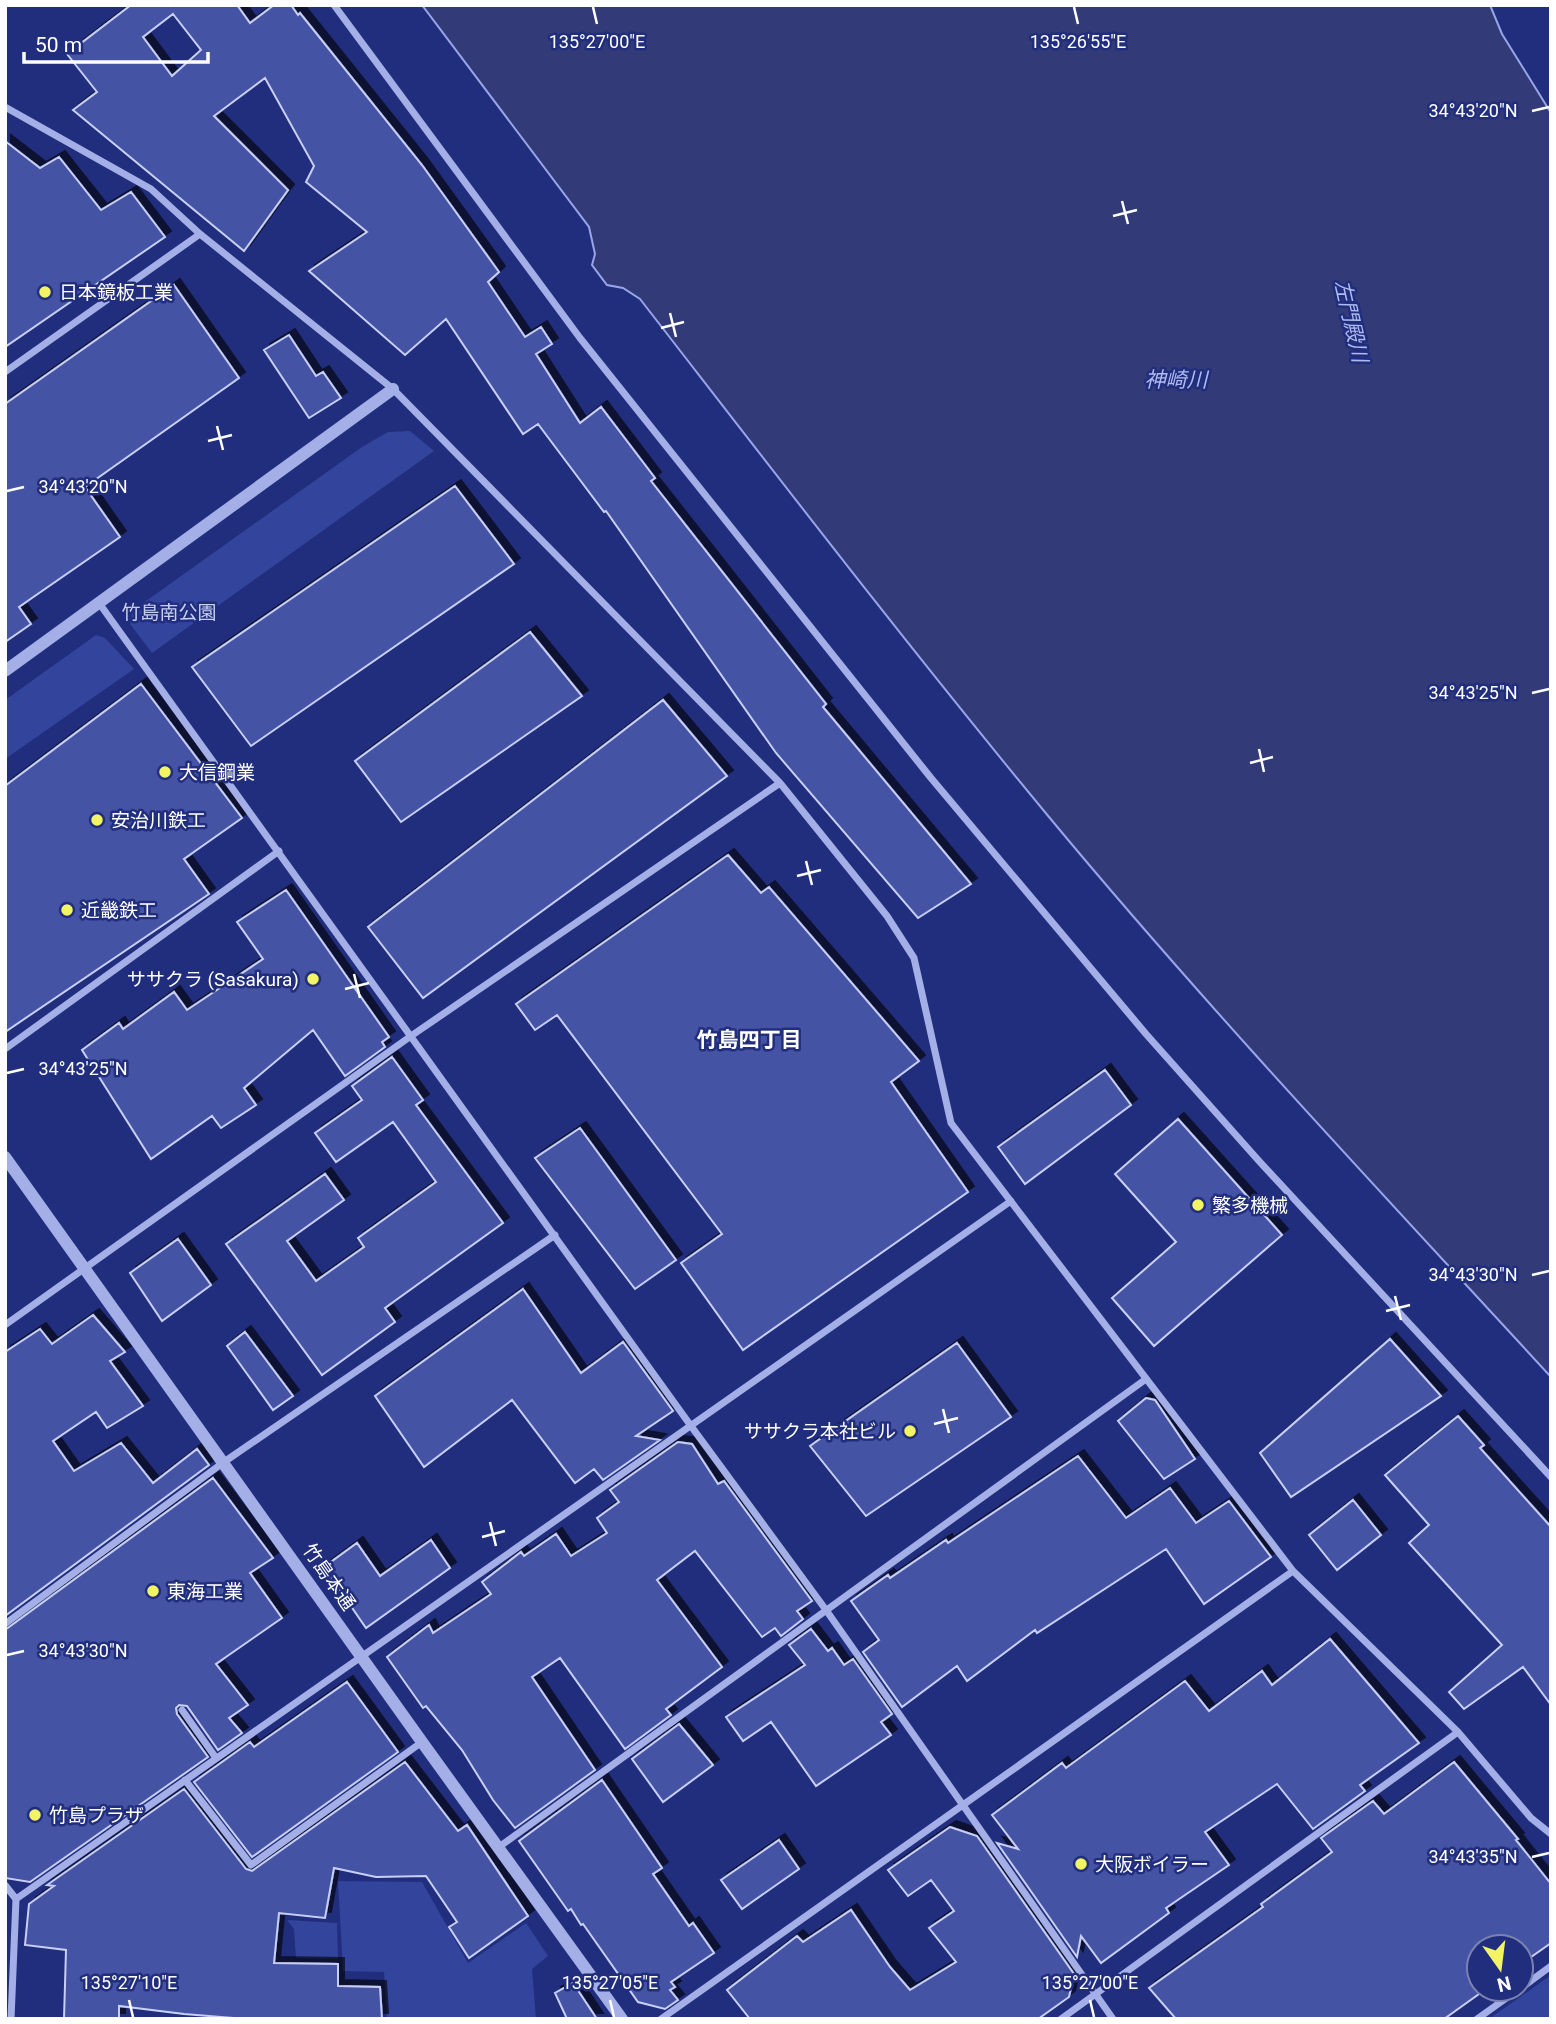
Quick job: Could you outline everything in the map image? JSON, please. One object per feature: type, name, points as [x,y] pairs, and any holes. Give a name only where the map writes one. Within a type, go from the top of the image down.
[{"type":"street","points":[[334,5],[580,338],[931,778],[1146,1034],[1551,1477]]},
{"type":"street","points":[[5,107],[150,189],[200,234],[394,389],[780,783],[887,916],[914,958],[951,1123],[1293,1571],[1458,1732],[1531,1818],[1551,1834]]},
{"type":"street","points":[[5,372],[200,234]]},
{"type":"street","points":[[5,671],[394,389]]},
{"type":"street","points":[[99,603],[826,1610],[1113,2019]]},
{"type":"street","points":[[5,1325],[411,1037],[780,783]]},
{"type":"street","points":[[5,1049],[279,851]]},
{"type":"street","name":"竹島本通","points":[[5,1157],[622,2019]]},
{"type":"street","points":[[16,1899],[1011,1201]]},
{"type":"street","points":[[5,1624],[224,1462],[555,1235]]},
{"type":"street","points":[[499,1847],[1146,1379]]},
{"type":"street","points":[[662,2019],[1293,1571]]},
{"type":"street","points":[[182,1710],[216,1758]]},
{"type":"street","points":[[1061,2019],[1458,1732]]},
{"type":"street","points":[[185,1780],[251,1865],[422,1742]]},
{"type":"street","points":[[5,1885],[16,1899],[10,2019]]},
{"type":"street","points":[[1535,1977],[1551,1966]]},
{"type":"street","points":[[1477,2019],[1499,2003]]},
{"type":"green space","name":"竹島南公園","points":[[410,431],[434,451],[152,653],[130,624],[132,611],[362,447],[388,432]]},
{"type":"green space","name":"竹島南公園","points":[[96,635],[105,638],[134,669],[5,759],[5,700]]},
{"type":"green space","points":[[338,1881],[422,1882],[468,1963],[526,1923],[548,1956],[532,1969],[536,2019],[387,2019],[384,1972],[343,1971]]},
{"type":"green space","points":[[287,1920],[337,1923],[338,1959],[296,1958],[294,1929]]},
{"type":"green space","points":[[1551,1975],[1551,2019],[1489,2019],[1512,2003],[1535,2003],[1535,1986]]},
{"type":"water","name":"神崎川","points":[[422,5],[1490,5],[1502,34],[1551,113],[1551,1377],[1171,960],[1049,817],[843,560],[640,299],[623,288],[607,285],[592,265],[595,254],[589,227]]},
{"type":"building","points":[[131,5],[237,5],[250,23],[274,5],[291,5],[298,15],[300,13],[422,165],[499,272],[488,282],[525,337],[541,327],[552,344],[536,354],[580,423],[601,407],[655,478],[651,481],[826,704],[823,707],[971,884],[918,918],[776,753],[606,511],[604,512],[538,424],[523,434],[446,319],[405,355],[309,271],[367,232],[306,182],[314,166],[265,78],[214,116],[288,190],[244,251],[73,110],[97,92],[67,54]],"holes":[[[173,14],[201,50],[172,76],[143,37]]]},
{"type":"building","name":"日本鏡板工業","points":[[5,141],[40,168],[59,157],[101,210],[131,192],[165,237],[5,347]]},
{"type":"building","points":[[174,285],[239,378],[85,487],[120,537],[19,607],[31,624],[5,642],[5,404]]},
{"type":"building","points":[[289,335],[316,376],[323,372],[341,398],[309,418],[264,350]]},
{"type":"building","points":[[455,486],[514,564],[251,746],[192,667]]},
{"type":"building","points":[[530,632],[582,696],[401,822],[355,761]]},
{"type":"building","points":[[141,684],[242,818],[184,859],[209,894],[5,1032],[5,786]]},
{"type":"building","points":[[663,700],[727,776],[423,998],[368,927]]},
{"type":"building","points":[[728,855],[761,893],[769,887],[919,1061],[891,1082],[968,1192],[743,1350],[681,1263],[722,1234],[557,1015],[535,1030],[516,1004]]},
{"type":"building","points":[[286,890],[389,1037],[382,1042],[385,1047],[345,1076],[313,1030],[244,1088],[256,1105],[221,1128],[212,1116],[151,1159],[82,1050],[119,1023],[123,1029],[174,992],[187,1010],[263,959],[237,922]]},
{"type":"building","points":[[392,1057],[423,1100],[416,1105],[503,1223],[385,1308],[395,1322],[322,1375],[226,1244],[325,1174],[344,1200],[287,1241],[316,1281],[364,1247],[358,1238],[436,1182],[393,1122],[336,1162],[315,1133],[362,1100],[352,1086]]},
{"type":"building","points":[[1105,1070],[1131,1105],[1025,1184],[998,1147]]},
{"type":"building","name":"繁多機械","points":[[1178,1119],[1282,1235],[1154,1346],[1112,1298],[1176,1242],[1115,1174]]},
{"type":"building","points":[[580,1128],[676,1260],[635,1289],[535,1158]]},
{"type":"building","points":[[178,1239],[211,1285],[162,1321],[130,1273]]},
{"type":"building","points":[[523,1289],[581,1373],[623,1342],[673,1411],[636,1436],[660,1440],[603,1480],[594,1469],[575,1483],[512,1400],[424,1467],[375,1396]]},
{"type":"building","points":[[93,1315],[125,1352],[110,1361],[143,1406],[107,1428],[96,1412],[53,1441],[74,1471],[121,1443],[153,1483],[197,1449],[209,1465],[5,1616],[5,1352],[40,1329],[52,1344]]},
{"type":"building","points":[[245,1332],[293,1396],[273,1410],[227,1346]]},
{"type":"building","points":[[1390,1339],[1441,1396],[1291,1497],[1260,1453]]},
{"type":"building","name":"ササクラ本社ビル","points":[[957,1343],[1011,1417],[866,1516],[810,1446]]},
{"type":"building","points":[[1146,1398],[1155,1400],[1195,1459],[1164,1479],[1118,1421]]},
{"type":"building","points":[[1458,1416],[1484,1445],[1480,1448],[1551,1527],[1551,1705],[1523,1667],[1464,1709],[1449,1692],[1502,1645],[1409,1543],[1429,1525],[1385,1475]]},
{"type":"building","points":[[678,1442],[692,1444],[718,1484],[724,1481],[812,1601],[797,1611],[803,1619],[781,1636],[775,1628],[762,1637],[695,1551],[657,1580],[722,1667],[666,1709],[671,1715],[625,1749],[560,1658],[532,1677],[595,1770],[515,1828],[493,1800],[462,1750],[426,1706],[423,1708],[387,1657],[429,1625],[433,1633],[491,1594],[482,1582],[521,1552],[524,1556],[556,1534],[571,1556],[607,1533],[597,1518],[619,1502],[610,1490]]},
{"type":"building","points":[[1078,1456],[1126,1518],[1170,1488],[1196,1523],[1229,1501],[1271,1557],[1204,1604],[1166,1549],[1037,1633],[1035,1630],[967,1681],[957,1666],[902,1707],[863,1652],[879,1640],[851,1601],[946,1540],[948,1543]]},
{"type":"building","points":[[213,1478],[273,1558],[250,1573],[282,1618],[216,1664],[248,1705],[229,1718],[242,1733],[218,1750],[187,1706],[179,1705],[176,1708],[177,1714],[208,1757],[30,1882],[5,1878],[5,1630]]},
{"type":"building","points":[[1353,1500],[1381,1535],[1337,1570],[1309,1535]]},
{"type":"building","points":[[431,1540],[450,1568],[366,1628],[324,1567],[357,1543],[380,1576]]},
{"type":"building","points":[[811,1629],[828,1651],[832,1648],[844,1665],[853,1659],[892,1714],[881,1722],[891,1735],[816,1786],[771,1722],[743,1741],[726,1717],[805,1665],[789,1645]]},
{"type":"building","points":[[1330,1639],[1419,1743],[1360,1785],[1365,1791],[1313,1829],[1277,1784],[1205,1832],[1229,1865],[1166,1908],[1169,1913],[1101,1963],[1081,1936],[1077,1957],[997,1843],[1018,1849],[992,1815],[1062,1763],[1066,1768],[1185,1681],[1209,1711],[1262,1671],[1272,1685]]},
{"type":"building","points":[[347,1682],[398,1752],[252,1857],[194,1782],[250,1742],[254,1747]]},
{"type":"building","points":[[679,1724],[713,1765],[663,1802],[632,1759]]},
{"type":"building","points":[[405,1762],[458,1831],[467,1825],[528,1916],[469,1958],[449,1927],[457,1922],[426,1876],[376,1877],[334,1868],[325,1918],[279,1913],[274,1963],[338,1964],[338,1986],[380,1987],[382,2019],[246,2019],[119,2006],[119,2019],[64,2019],[66,1950],[25,1945],[29,1904],[54,1886],[47,1885],[184,1789],[246,1869],[252,1871]]},
{"type":"building","points":[[1454,1762],[1518,1839],[1516,1840],[1551,1884],[1551,1943],[1535,1954],[1535,1933],[1465,1933],[1466,2003],[1444,2019],[1176,2019],[1149,1988],[1263,1907],[1261,1904],[1332,1852],[1321,1838],[1373,1801],[1384,1814]]},
{"type":"building","points":[[602,1780],[662,1868],[653,1874],[689,1926],[693,1923],[714,1953],[671,1982],[675,1987],[670,1990],[678,2000],[665,2009],[638,2002],[583,1924],[581,1925],[571,1909],[568,1911],[519,1841]]},
{"type":"building","points":[[950,1827],[977,1836],[1074,1974],[1069,1997],[1038,2019],[750,2019],[727,1990],[797,1936],[803,1942],[851,1910],[890,1967],[910,1990],[956,1962],[929,1928],[954,1911],[931,1880],[908,1896],[888,1870]]},
{"type":"building","points":[[779,1840],[799,1869],[742,1909],[721,1880]]},
{"type":"building","points":[[573,1983],[597,2019],[567,2019],[555,1993]]},
{"type":"place","name":"日本鏡板工業","points":[[45,292]]},
{"type":"place","name":"大信鋼業","points":[[165,772]]},
{"type":"place","name":"安治川鉄工","points":[[97,820]]},
{"type":"place","name":"近畿鉄工","points":[[67,910]]},
{"type":"place","name":"ササクラ (Sasakura)","points":[[313,979]]},
{"type":"place","name":"繁多機械","points":[[1198,1205]]},
{"type":"place","name":"ササクラ本社ビル","points":[[910,1431]]},
{"type":"place","name":"東海工業","points":[[153,1591]]},
{"type":"place","name":"竹島プラザ","points":[[35,1815]]},
{"type":"place","name":"大阪ボイラー","points":[[1081,1864]]},
{"type":"district","name":"竹島四丁目","points":[[749,1040]]},
{"type":"water label","name":"左門殿川","points":[[1351,321]]}]
